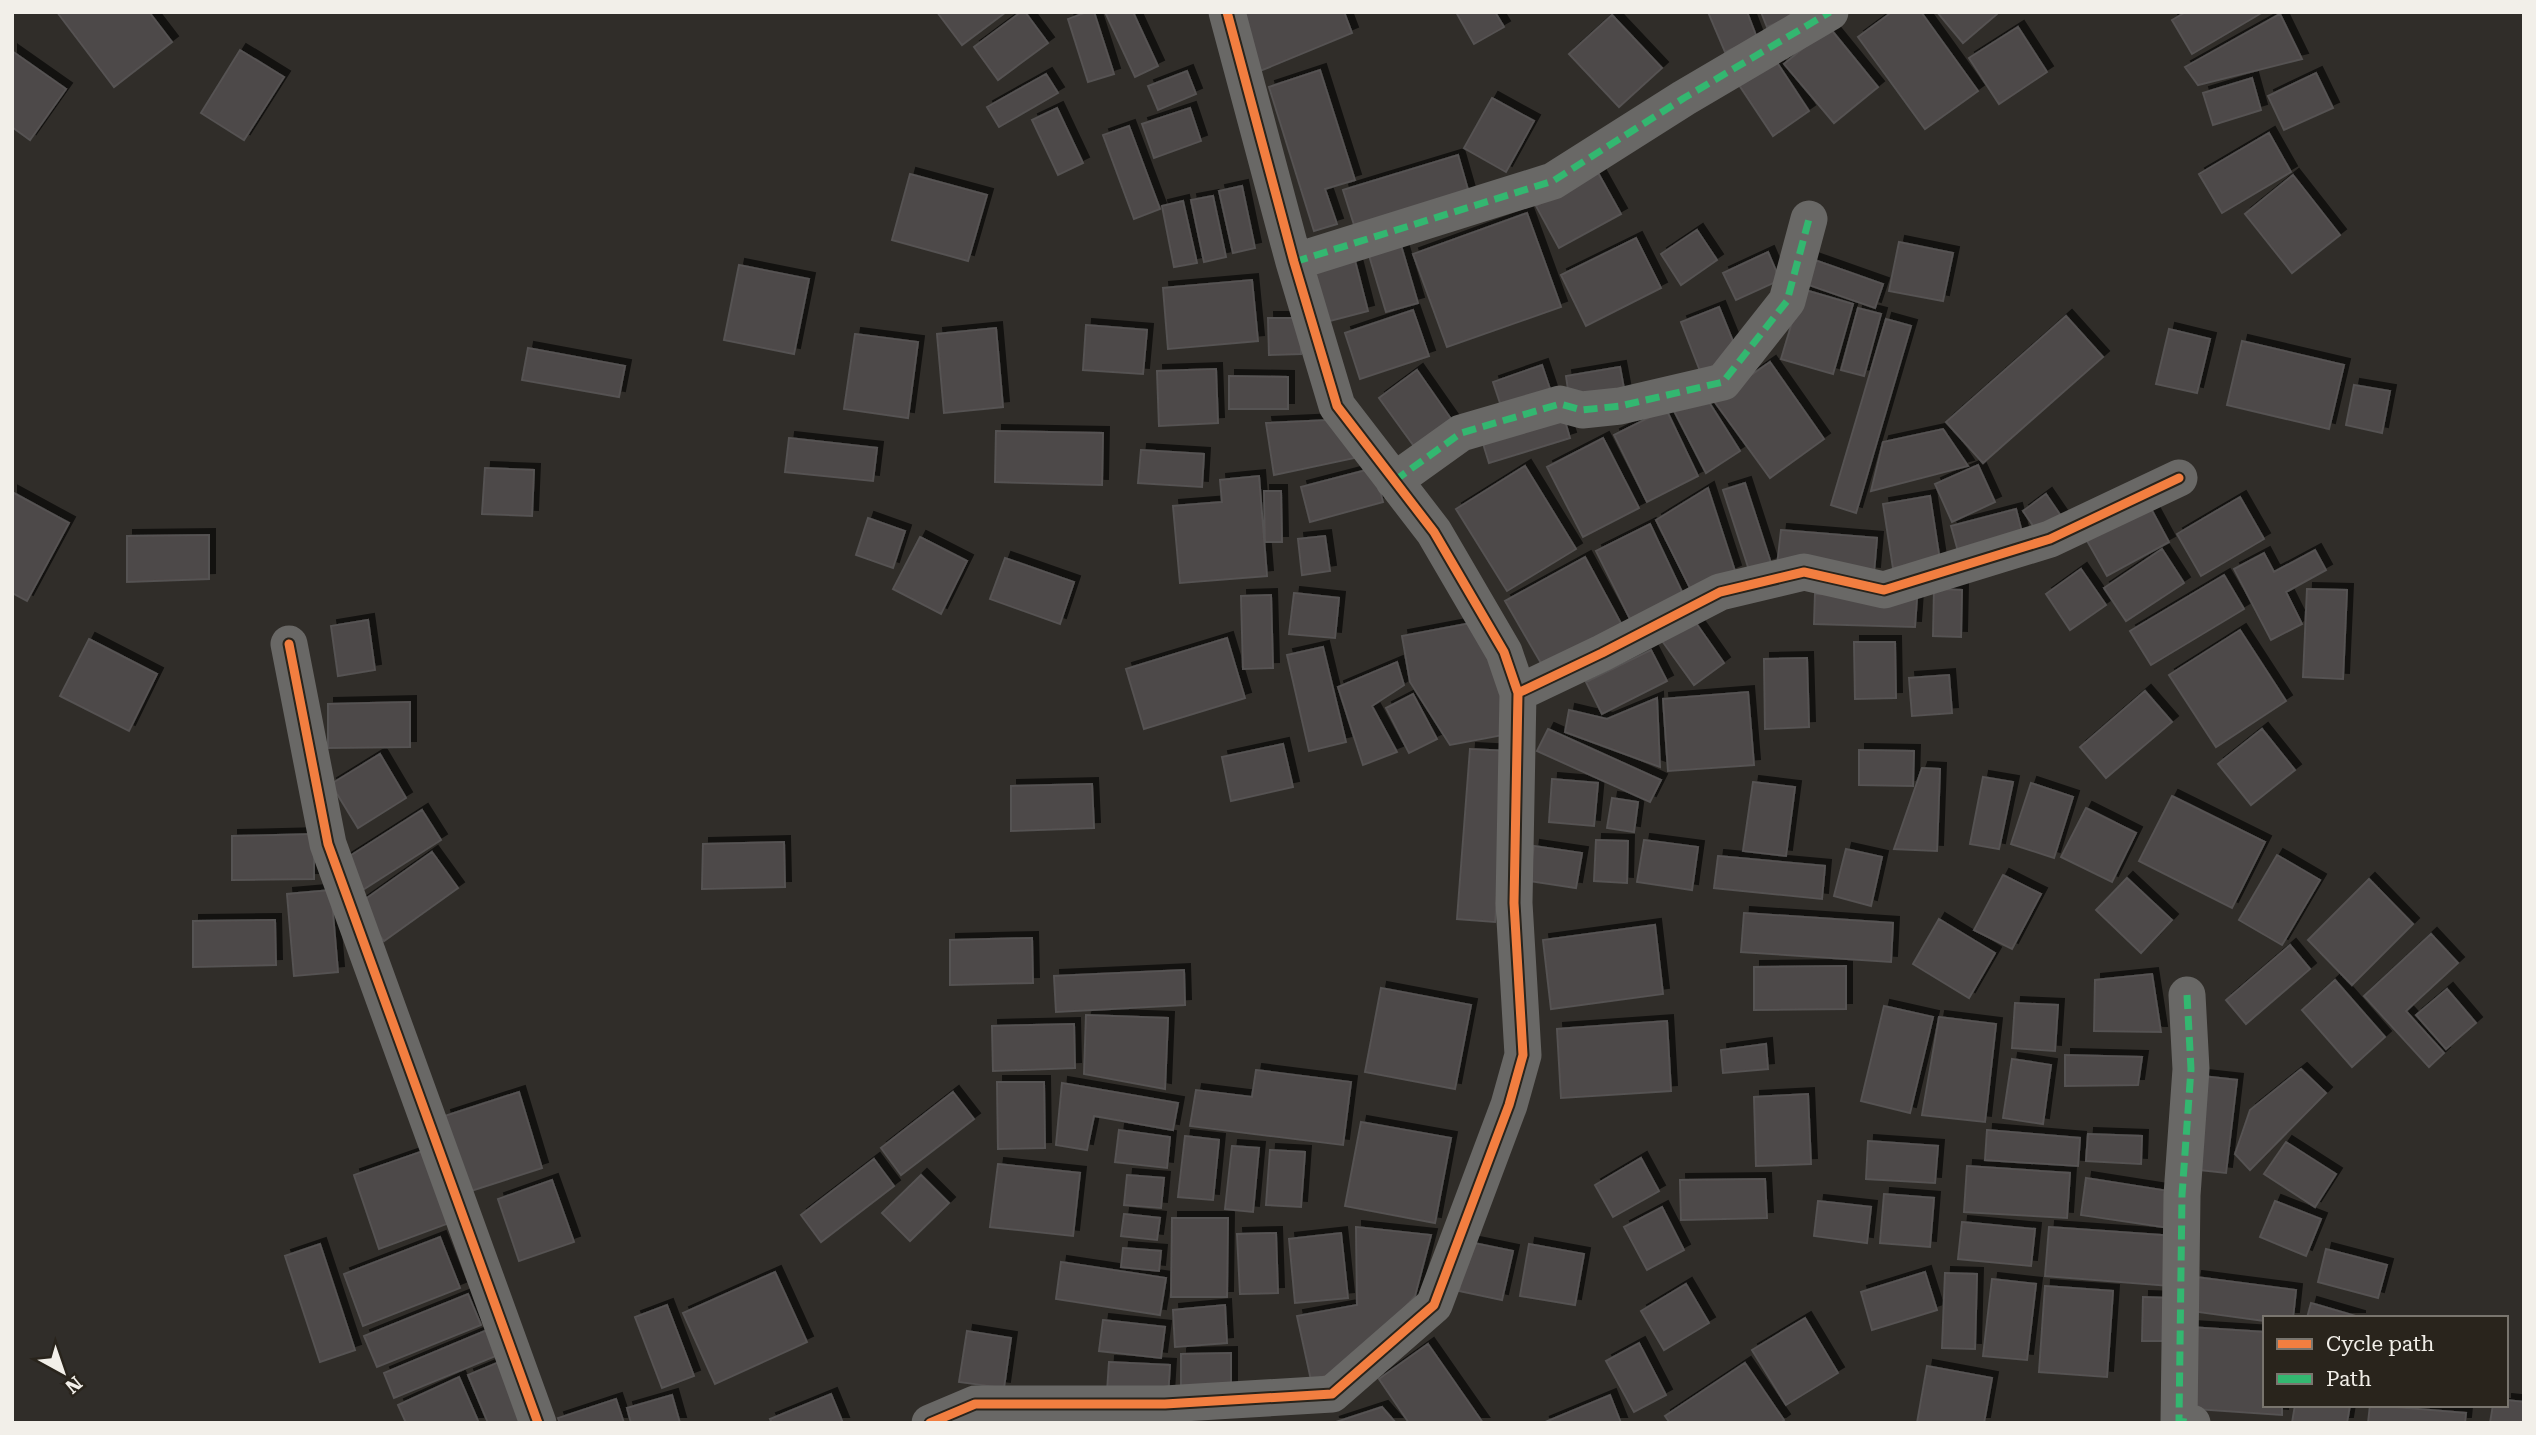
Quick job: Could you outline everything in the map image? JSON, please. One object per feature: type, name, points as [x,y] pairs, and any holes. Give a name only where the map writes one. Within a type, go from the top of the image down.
[{"type":"street","points":[[930,1423],[975,1404],[1165,1404],[1332,1394],[1434,1305],[1509,1105],[1523,1055],[1514,903],[1518,693],[1504,652],[1434,532],[1337,406],[1294,262],[1227,12]]},
{"type":"street","points":[[1294,262],[1553,181],[1684,98],[1830,12]]},
{"type":"street","points":[[1394,481],[1461,433],[1483,426],[1560,404],[1582,410],[1620,406],[1723,382],[1787,300],[1809,219]]},
{"type":"street","points":[[1518,693],[1720,592],[1804,572],[1884,590],[2050,539],[2179,478]]},
{"type":"street","points":[[289,644],[327,844],[538,1423]]},
{"type":"street","points":[[2184,1422],[2182,1195],[2191,1069],[2188,995]]},
{"type":"building","points":[[57,12],[149,12],[172,42],[114,87]]},
{"type":"building","points":[[937,12],[1006,12],[962,45]]},
{"type":"building","points":[[1021,12],[1025,12],[1048,43],[998,80],[974,47]]},
{"type":"building","points":[[1094,12],[1114,74],[1088,82],[1068,19]]},
{"type":"building","points":[[1105,12],[1133,12],[1158,66],[1135,77]]},
{"type":"building","points":[[1235,12],[1344,12],[1352,33],[1260,71]]},
{"type":"building","points":[[1456,12],[1495,12],[1504,27],[1474,44]]},
{"type":"building","points":[[1708,12],[1747,12],[1757,38],[1725,52]]},
{"type":"building","points":[[1761,12],[1799,12],[1800,13],[1767,27]]},
{"type":"building","points":[[1892,12],[1921,12],[1978,91],[1925,129],[1858,37]]},
{"type":"building","points":[[1937,12],[1996,12],[1997,14],[1963,43]]},
{"type":"building","points":[[2186,12],[2263,12],[2192,54],[2172,20]]},
{"type":"building","points":[[2280,14],[2302,59],[2198,85],[2185,67]]},
{"type":"building","points":[[1612,15],[1662,68],[1619,107],[1569,54]]},
{"type":"building","points":[[1829,27],[1878,87],[1834,123],[1784,64]]},
{"type":"building","points":[[2018,27],[2047,72],[1999,104],[1969,58]]},
{"type":"building","points":[[240,50],[284,77],[244,140],[201,113]]},
{"type":"building","points":[[12,51],[66,89],[30,140],[12,127]]},
{"type":"building","points":[[1776,61],[1809,111],[1773,136],[1739,85]]},
{"type":"building","points":[[1320,70],[1355,180],[1325,189],[1337,224],[1314,231],[1269,87]]},
{"type":"building","points":[[1187,71],[1196,94],[1158,110],[1148,86]]},
{"type":"building","points":[[2316,73],[2333,108],[2284,130],[2268,96]]},
{"type":"building","points":[[1046,74],[1058,93],[999,127],[987,107]]},
{"type":"building","points":[[2252,78],[2261,110],[2213,125],[2203,93]]},
{"type":"building","points":[[1492,98],[1534,121],[1506,172],[1464,148]]},
{"type":"building","points":[[1057,108],[1083,163],[1058,175],[1032,120]]},
{"type":"building","points":[[1190,108],[1201,141],[1154,158],[1142,124]]},
{"type":"building","points":[[1129,126],[1160,209],[1134,219],[1103,135]]},
{"type":"building","points":[[2269,133],[2291,172],[2222,213],[2199,174]]},
{"type":"building","points":[[1458,155],[1469,193],[1355,228],[1343,190]]},
{"type":"building","points":[[1597,171],[1621,214],[1559,248],[1536,206]]},
{"type":"building","points":[[910,174],[987,195],[968,261],[892,240]]},
{"type":"building","points":[[2293,175],[2340,235],[2292,273],[2245,214]]},
{"type":"building","points":[[1242,186],[1255,248],[1233,253],[1219,191]]},
{"type":"building","points":[[1213,196],[1226,257],[1204,262],[1191,200]]},
{"type":"building","points":[[1183,201],[1197,263],[1174,267],[1162,206]]},
{"type":"building","points":[[1527,213],[1561,307],[1447,347],[1413,254]]},
{"type":"building","points":[[1697,230],[1717,260],[1681,285],[1661,254]]},
{"type":"building","points":[[1636,238],[1661,288],[1586,326],[1561,275]]},
{"type":"building","points":[[1400,242],[1418,303],[1386,312],[1368,252]]},
{"type":"building","points":[[1899,242],[1953,253],[1943,301],[1889,291]]},
{"type":"building","points":[[1352,249],[1368,311],[1322,323],[1306,262]]},
{"type":"building","points":[[1768,252],[1780,280],[1736,300],[1723,273]]},
{"type":"building","points":[[1809,258],[1883,284],[1875,308],[1800,282]]},
{"type":"building","points":[[739,265],[809,279],[794,354],[724,340]]},
{"type":"building","points":[[1252,280],[1258,341],[1168,349],[1163,288]]},
{"type":"building","points":[[1802,289],[1853,304],[1833,374],[1781,359]]},
{"type":"building","points":[[1719,307],[1739,356],[1700,371],[1681,322]]},
{"type":"building","points":[[1858,308],[1881,314],[1864,376],[1841,370]]},
{"type":"building","points":[[1413,310],[1429,356],[1360,379],[1345,333]]},
{"type":"building","points":[[2066,316],[2103,357],[1983,463],[1946,422]]},
{"type":"building","points":[[1268,318],[1300,318],[1301,354],[1269,355]]},
{"type":"building","points":[[1886,319],[1911,326],[1856,513],[1831,505]]},
{"type":"building","points":[[1086,325],[1147,330],[1143,374],[1083,370]]},
{"type":"building","points":[[996,328],[1003,407],[944,413],[937,334]]},
{"type":"building","points":[[2169,329],[2210,339],[2197,393],[2156,384]]},
{"type":"building","points":[[855,334],[918,342],[908,418],[844,409]]},
{"type":"building","points":[[2242,341],[2344,365],[2329,429],[2227,405]]},
{"type":"building","points":[[528,348],[625,366],[619,397],[522,380]]},
{"type":"building","points":[[1770,362],[1824,439],[1770,478],[1714,401]]},
{"type":"building","points":[[1542,365],[1552,395],[1503,412],[1493,382]]},
{"type":"building","points":[[1620,367],[1625,394],[1570,403],[1566,376]]},
{"type":"building","points":[[1216,369],[1218,423],[1159,426],[1157,371]]},
{"type":"building","points":[[1417,370],[1456,426],[1419,453],[1379,398]]},
{"type":"building","points":[[1229,376],[1288,377],[1288,409],[1229,409]]},
{"type":"building","points":[[2354,385],[2390,391],[2382,433],[2346,425]]},
{"type":"building","points":[[1707,399],[1740,451],[1706,473],[1671,405]]},
{"type":"building","points":[[1666,409],[1698,476],[1647,502],[1614,435]]},
{"type":"building","points":[[1562,411],[1570,438],[1489,463],[1481,437]]},
{"type":"building","points":[[1330,420],[1364,456],[1274,475],[1266,423]]},
{"type":"building","points":[[1943,429],[1968,466],[1871,491],[1883,442]]},
{"type":"building","points":[[996,431],[1103,433],[1102,485],[995,482]]},
{"type":"building","points":[[789,438],[877,448],[873,481],[785,472]]},
{"type":"building","points":[[1603,438],[1639,508],[1583,537],[1547,467]]},
{"type":"building","points":[[1141,450],[1204,454],[1202,487],[1138,483]]},
{"type":"building","points":[[1978,465],[1995,502],[1952,522],[1935,484]]},
{"type":"building","points":[[1525,466],[1576,549],[1507,591],[1456,509]]},
{"type":"building","points":[[485,468],[534,470],[532,516],[482,514]]},
{"type":"building","points":[[1374,468],[1383,502],[1310,522],[1301,487]]},
{"type":"building","points":[[1259,476],[1267,576],[1180,583],[1173,506],[1222,502],[1220,480]]},
{"type":"building","points":[[1745,483],[1771,563],[1749,570],[1723,490]]},
{"type":"building","points":[[1708,488],[1735,571],[1691,590],[1656,520]]},
{"type":"building","points":[[1264,491],[1281,491],[1282,542],[1265,542]]},
{"type":"building","points":[[12,492],[69,523],[27,601],[12,593]]},
{"type":"building","points":[[2046,494],[2061,516],[2038,533],[2023,511]]},
{"type":"building","points":[[1930,496],[1940,561],[1893,568],[1883,504]]},
{"type":"building","points":[[2240,497],[2264,539],[2201,576],[2177,534]]},
{"type":"building","points":[[2149,505],[2169,542],[2107,576],[2086,539]]},
{"type":"building","points":[[2016,509],[2023,536],[1959,555],[1951,526]]},
{"type":"building","points":[[868,518],[905,531],[893,568],[856,555]]},
{"type":"building","points":[[1650,524],[1683,594],[1630,619],[1596,551]]},
{"type":"building","points":[[1781,530],[1877,538],[1874,573],[1777,566]]},
{"type":"building","points":[[209,535],[209,579],[127,582],[127,536]]},
{"type":"building","points":[[1325,536],[1330,571],[1302,575],[1298,539]]},
{"type":"building","points":[[920,537],[967,561],[941,614],[893,589]]},
{"type":"building","points":[[2162,549],[2184,583],[2126,621],[2104,588]]},
{"type":"building","points":[[2315,550],[2326,570],[2286,592],[2302,624],[2271,640],[2234,569],[2264,553],[2274,572]]},
{"type":"building","points":[[1585,557],[1623,627],[1545,670],[1505,601]]},
{"type":"building","points":[[1005,558],[1074,582],[1060,624],[990,599]]},
{"type":"building","points":[[2081,569],[2106,605],[2070,630],[2046,594]]},
{"type":"building","points":[[2224,575],[2244,609],[2151,665],[2130,631]]},
{"type":"building","points":[[1934,589],[1962,590],[1961,637],[1933,636]]},
{"type":"building","points":[[2307,589],[2347,590],[2343,679],[2303,677]]},
{"type":"building","points":[[1294,593],[1339,598],[1335,638],[1289,634]]},
{"type":"building","points":[[1815,594],[1917,598],[1915,627],[1814,624]]},
{"type":"building","points":[[1271,595],[1273,668],[1243,669],[1241,596]]},
{"type":"building","points":[[1691,616],[1724,663],[1694,685],[1660,638]]},
{"type":"building","points":[[368,620],[375,670],[338,676],[331,626]]},
{"type":"building","points":[[1482,621],[1507,677],[1503,735],[1450,745],[1410,682],[1402,636]]},
{"type":"building","points":[[2240,630],[2286,701],[2216,747],[2169,675]]},
{"type":"building","points":[[1227,638],[1245,698],[1144,729],[1126,669]]},
{"type":"building","points":[[89,639],[157,674],[129,731],[60,696]]},
{"type":"building","points":[[1854,642],[1895,642],[1896,698],[1855,699]]},
{"type":"building","points":[[1323,647],[1346,742],[1309,751],[1287,655]]},
{"type":"building","points":[[1651,650],[1667,681],[1602,714],[1586,682]]},
{"type":"building","points":[[1807,658],[1809,727],[1765,729],[1764,659]]},
{"type":"building","points":[[1397,662],[1404,685],[1372,706],[1397,752],[1363,765],[1338,687]]},
{"type":"building","points":[[1949,675],[1952,713],[1912,716],[1909,678]]},
{"type":"building","points":[[2145,691],[2172,722],[2106,778],[2080,747]]},
{"type":"building","points":[[1748,692],[1754,765],[1668,771],[1663,699]]},
{"type":"building","points":[[1413,694],[1437,739],[1409,753],[1386,708]]},
{"type":"building","points":[[1657,698],[1660,767],[1565,732],[1569,710],[1607,719]]},
{"type":"building","points":[[410,702],[410,747],[328,748],[328,704]]},
{"type":"building","points":[[1548,729],[1661,780],[1650,802],[1537,751]]},
{"type":"building","points":[[2262,729],[2295,770],[2251,805],[2218,764]]},
{"type":"building","points":[[1283,744],[1293,787],[1231,801],[1222,757]]},
{"type":"building","points":[[1470,749],[1508,751],[1495,922],[1457,919]]},
{"type":"building","points":[[1859,750],[1914,751],[1913,786],[1859,785]]},
{"type":"building","points":[[380,754],[406,798],[358,828],[331,784]]},
{"type":"building","points":[[1922,768],[1940,769],[1937,851],[1894,849]]},
{"type":"building","points":[[1983,777],[2013,782],[1999,849],[1970,844]]},
{"type":"building","points":[[1552,779],[1598,783],[1594,826],[1549,822]]},
{"type":"building","points":[[1753,782],[1795,787],[1786,856],[1743,851]]},
{"type":"building","points":[[2031,783],[2073,797],[2054,858],[2011,844]]},
{"type":"building","points":[[1092,784],[1094,828],[1011,831],[1011,786]]},
{"type":"building","points":[[2172,796],[2265,842],[2232,908],[2139,861]]},
{"type":"building","points":[[1612,798],[1638,802],[1634,832],[1607,828]]},
{"type":"building","points":[[2086,808],[2136,833],[2112,882],[2061,857]]},
{"type":"building","points":[[422,810],[441,840],[361,891],[342,861]]},
{"type":"building","points":[[314,834],[314,879],[232,880],[232,836]]},
{"type":"building","points":[[1596,840],[1628,841],[1627,883],[1594,881]]},
{"type":"building","points":[[1644,840],[1698,847],[1692,890],[1637,882]]},
{"type":"building","points":[[784,842],[785,887],[702,889],[703,844]]},
{"type":"building","points":[[1534,846],[1582,853],[1576,888],[1529,881]]},
{"type":"building","points":[[1846,849],[1882,857],[1871,906],[1834,896]]},
{"type":"building","points":[[432,852],[458,888],[384,941],[357,905]]},
{"type":"building","points":[[2277,855],[2320,880],[2282,945],[2239,920]]},
{"type":"building","points":[[1718,856],[1825,866],[1822,899],[1714,888]]},
{"type":"building","points":[[2003,875],[2041,894],[2012,949],[1974,930]]},
{"type":"building","points":[[2127,878],[2172,920],[2141,953],[2096,910]]},
{"type":"building","points":[[2369,879],[2413,924],[2352,985],[2308,940]]},
{"type":"building","points":[[331,890],[338,972],[294,976],[287,894]]},
{"type":"building","points":[[1744,913],[1893,923],[1891,962],[1741,952]]},
{"type":"building","points":[[1939,919],[1995,953],[1969,998],[1913,964]]},
{"type":"building","points":[[275,920],[276,965],[193,967],[193,921]]},
{"type":"building","points":[[1655,925],[1663,994],[1551,1009],[1543,940]]},
{"type":"building","points":[[2431,934],[2458,963],[2406,1011],[2444,1053],[2429,1067],[2364,996]]},
{"type":"building","points":[[1032,938],[1033,983],[950,985],[950,940]]},
{"type":"building","points":[[2290,945],[2310,969],[2246,1024],[2226,1000]]},
{"type":"building","points":[[1846,966],[1846,1009],[1754,1010],[1754,967]]},
{"type":"building","points":[[1184,970],[1185,1005],[1056,1012],[1054,976]]},
{"type":"building","points":[[2152,974],[2161,1032],[2094,1031],[2095,980]]},
{"type":"building","points":[[2335,980],[2385,1037],[2352,1067],[2302,1010]]},
{"type":"building","points":[[1381,988],[1471,1005],[1455,1089],[1365,1072]]},
{"type":"building","points":[[2447,989],[2476,1023],[2446,1049],[2416,1015]]},
{"type":"building","points":[[2015,1003],[2058,1005],[2055,1051],[2012,1048]]},
{"type":"building","points":[[1884,1006],[1933,1017],[1910,1113],[1861,1101]]},
{"type":"building","points":[[1086,1015],[1168,1018],[1165,1089],[1084,1074]]},
{"type":"building","points":[[1939,1017],[1996,1024],[1985,1122],[1922,1115]]},
{"type":"building","points":[[1667,1021],[1671,1091],[1561,1098],[1557,1029]]},
{"type":"building","points":[[1074,1024],[1075,1068],[993,1071],[992,1026]]},
{"type":"building","points":[[1766,1044],[1768,1069],[1723,1073],[1721,1050]]},
{"type":"building","points":[[2065,1055],[2142,1057],[2138,1085],[2065,1086]]},
{"type":"building","points":[[2012,1059],[2051,1065],[2043,1124],[2003,1118]]},
{"type":"building","points":[[2301,1069],[2326,1093],[2250,1170],[2235,1154],[2250,1110]]},
{"type":"building","points":[[1256,1070],[1351,1082],[1343,1145],[1190,1126],[1196,1090],[1252,1097]]},
{"type":"building","points":[[2202,1076],[2237,1080],[2226,1173],[2191,1169]]},
{"type":"building","points":[[997,1082],[1044,1082],[1045,1148],[998,1149]]},
{"type":"building","points":[[1062,1083],[1178,1103],[1173,1130],[1094,1116],[1087,1150],[1056,1145]]},
{"type":"building","points":[[519,1092],[542,1168],[468,1192],[445,1116]]},
{"type":"building","points":[[953,1092],[974,1119],[901,1175],[881,1148]]},
{"type":"building","points":[[1808,1094],[1811,1164],[1756,1166],[1754,1097]]},
{"type":"building","points":[[1361,1122],[1451,1138],[1435,1223],[1345,1206]]},
{"type":"building","points":[[1119,1130],[1170,1137],[1167,1168],[1115,1162]]},
{"type":"building","points":[[1987,1130],[2080,1138],[2078,1166],[1985,1160]]},
{"type":"building","points":[[2088,1134],[2142,1136],[2141,1164],[2086,1161]]},
{"type":"building","points":[[1185,1136],[1219,1140],[1213,1200],[1178,1197]]},
{"type":"building","points":[[1868,1141],[1938,1146],[1935,1183],[1866,1179]]},
{"type":"building","points":[[2286,1142],[2336,1174],[2315,1207],[2264,1174]]},
{"type":"building","points":[[1232,1146],[1259,1148],[1253,1212],[1225,1209]]},
{"type":"building","points":[[426,1150],[452,1222],[379,1249],[354,1175]]},
{"type":"building","points":[[1270,1150],[1305,1152],[1301,1207],[1266,1205]]},
{"type":"building","points":[[1641,1158],[1659,1191],[1613,1217],[1595,1185]]},
{"type":"building","points":[[874,1159],[894,1186],[821,1242],[801,1215]]},
{"type":"building","points":[[998,1164],[1080,1173],[1073,1236],[990,1227]]},
{"type":"building","points":[[1967,1166],[2070,1173],[2067,1218],[1964,1212]]},
{"type":"building","points":[[921,1175],[949,1203],[910,1241],[882,1213]]},
{"type":"building","points":[[1127,1175],[1164,1178],[1161,1208],[1124,1205]]},
{"type":"building","points":[[2086,1178],[2175,1192],[2170,1228],[2081,1215]]},
{"type":"building","points":[[1765,1179],[1767,1218],[1681,1220],[1680,1180]]},
{"type":"building","points":[[552,1180],[574,1242],[519,1261],[498,1199]]},
{"type":"building","points":[[1884,1194],[1934,1198],[1930,1247],[1880,1243]]},
{"type":"building","points":[[1818,1201],[1871,1207],[1867,1243],[1814,1236]]},
{"type":"building","points":[[2275,1201],[2321,1219],[2306,1256],[2260,1237]]},
{"type":"building","points":[[1662,1207],[1684,1250],[1647,1270],[1624,1227]]},
{"type":"building","points":[[1124,1214],[1160,1218],[1157,1240],[1121,1236]]},
{"type":"building","points":[[1172,1218],[1228,1218],[1227,1297],[1171,1297]]},
{"type":"building","points":[[1962,1222],[2035,1229],[2031,1266],[1958,1259]]},
{"type":"building","points":[[1356,1227],[1431,1235],[1415,1296],[1374,1343],[1336,1373],[1311,1380],[1297,1316],[1357,1305]]},
{"type":"building","points":[[2049,1227],[2175,1236],[2170,1286],[2045,1276]]},
{"type":"building","points":[[1276,1233],[1278,1293],[1240,1294],[1237,1234]]},
{"type":"building","points":[[1341,1233],[1348,1298],[1295,1303],[1289,1239]]},
{"type":"building","points":[[440,1237],[460,1288],[363,1326],[344,1274]]},
{"type":"building","points":[[1469,1242],[1513,1251],[1502,1300],[1459,1291]]},
{"type":"building","points":[[320,1244],[355,1350],[320,1362],[285,1256]]},
{"type":"building","points":[[1529,1244],[1584,1254],[1575,1305],[1520,1296]]},
{"type":"building","points":[[1123,1248],[1161,1251],[1159,1271],[1121,1267]]},
{"type":"building","points":[[2326,1249],[2387,1265],[2378,1298],[2318,1282]]},
{"type":"building","points":[[1061,1262],[1166,1278],[1160,1315],[1056,1299]]},
{"type":"building","points":[[775,1272],[807,1342],[715,1384],[683,1313]]},
{"type":"building","points":[[1925,1272],[1937,1310],[1872,1330],[1861,1292]]},
{"type":"building","points":[[1945,1273],[1977,1274],[1975,1349],[1942,1348]]},
{"type":"building","points":[[2196,1277],[2296,1290],[2293,1316],[2263,1316],[2263,1321],[2191,1311]]},
{"type":"building","points":[[1992,1279],[2036,1284],[2027,1360],[1983,1356]]},
{"type":"building","points":[[1686,1284],[1709,1323],[1664,1350],[1641,1311]]},
{"type":"building","points":[[2045,1286],[2113,1291],[2107,1377],[2039,1372]]},
{"type":"building","points":[[468,1294],[481,1325],[377,1367],[364,1336]]},
{"type":"building","points":[[2143,1297],[2171,1298],[2170,1341],[2142,1341]]},
{"type":"building","points":[[2311,1303],[2356,1316],[2308,1316]]},
{"type":"building","points":[[667,1305],[694,1376],[662,1388],[635,1317]]},
{"type":"building","points":[[1225,1305],[1227,1343],[1175,1347],[1173,1310]]},
{"type":"building","points":[[1805,1318],[1838,1373],[1786,1405],[1752,1350]]},
{"type":"building","points":[[1103,1320],[1165,1327],[1161,1358],[1099,1351]]},
{"type":"building","points":[[2189,1327],[2263,1332],[2263,1407],[2282,1407],[2282,1415],[2182,1408]]},
{"type":"building","points":[[487,1330],[498,1355],[394,1398],[384,1373]]},
{"type":"building","points":[[967,1331],[1011,1338],[1004,1388],[959,1382]]},
{"type":"building","points":[[1639,1343],[1666,1395],[1634,1412],[1606,1361]]},
{"type":"building","points":[[1428,1344],[1483,1423],[1409,1423],[1379,1379]]},
{"type":"building","points":[[1231,1353],[1231,1389],[1181,1390],[1181,1354]]},
{"type":"building","points":[[504,1360],[529,1418],[518,1423],[488,1423],[468,1375]]},
{"type":"building","points":[[1109,1362],[1170,1365],[1168,1397],[1107,1392]]},
{"type":"building","points":[[1745,1363],[1784,1420],[1780,1423],[1670,1423],[1665,1416]]},
{"type":"building","points":[[1927,1366],[1992,1378],[1984,1423],[1917,1423]]},
{"type":"building","points":[[459,1377],[479,1423],[406,1423],[398,1405]]},
{"type":"building","points":[[831,1394],[843,1423],[772,1423],[770,1419]]},
{"type":"building","points":[[672,1395],[680,1423],[631,1423],[627,1408]]},
{"type":"building","points":[[1610,1395],[1621,1423],[1543,1423]]},
{"type":"building","points":[[616,1399],[624,1423],[560,1423],[558,1418]]},
{"type":"building","points":[[2508,1400],[2524,1402],[2524,1423],[2490,1423],[2493,1407],[2508,1407]]},
{"type":"building","points":[[1382,1407],[1396,1423],[1333,1423]]},
{"type":"building","points":[[2295,1407],[2350,1407],[2347,1423],[2292,1423]]},
{"type":"building","points":[[2370,1407],[2466,1413],[2465,1423],[2368,1423]]},
{"type":"marked path","points":[[1294,262],[1553,181],[1684,98],[1830,12]]},
{"type":"marked path","points":[[1394,481],[1461,433],[1560,404],[1582,410],[1620,406],[1723,382],[1787,301],[1809,219]]},
{"type":"marked path","points":[[2187,995],[2191,1069],[2182,1195],[2179,1421],[2192,1423]]},
{"type":"cycle path","points":[[930,1423],[975,1404],[1165,1404],[1332,1394],[1434,1305],[1509,1105],[1523,1055],[1514,903],[1518,693],[1504,652],[1434,532],[1337,406],[1294,262],[1227,12]]},
{"type":"cycle path","points":[[1518,693],[1720,592],[1804,572],[1884,590],[2050,539],[2179,478]]},
{"type":"cycle path","points":[[289,644],[328,844],[538,1423]]}]
